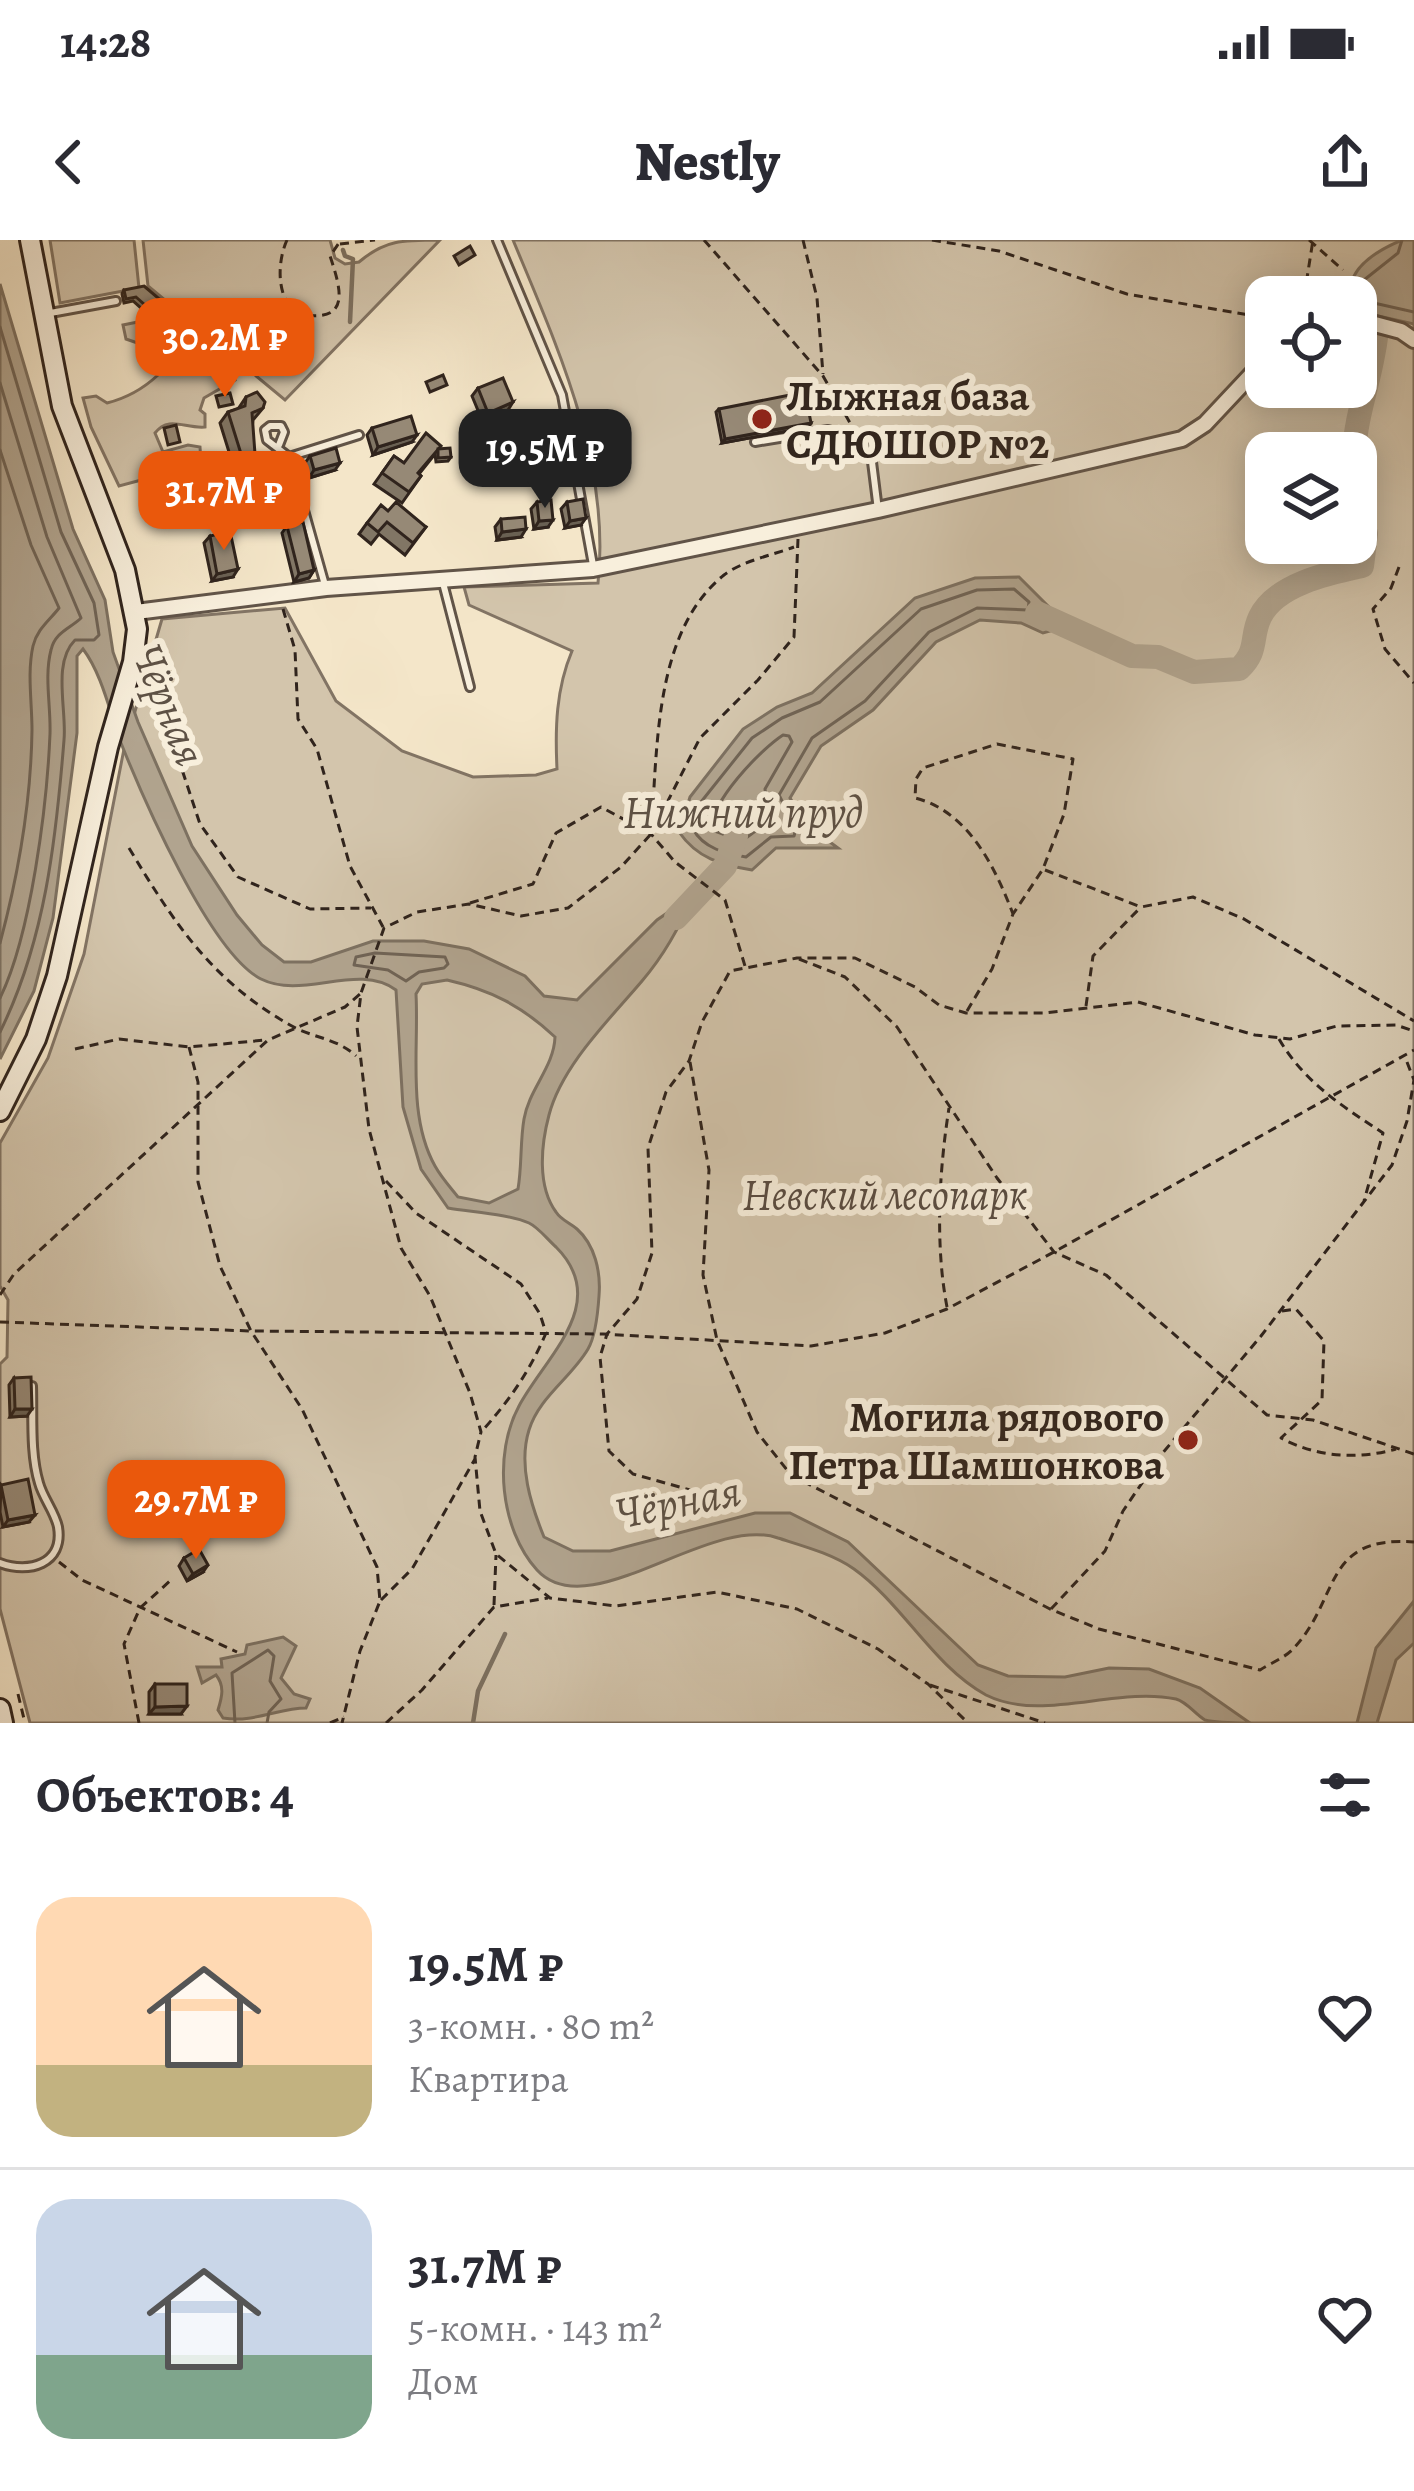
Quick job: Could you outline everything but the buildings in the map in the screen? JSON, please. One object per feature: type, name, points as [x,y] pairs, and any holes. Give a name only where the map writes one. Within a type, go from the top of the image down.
[{"type":"main road","points":[[0,1111],[36,1039],[57,976],[108,747],[136,646],[136,611],[124,570],[62,406],[30,240]]},
{"type":"main road","points":[[0,1709],[3,1723]]},
{"type":"street","points":[[1377,325],[1414,340]]},
{"type":"street","points":[[136,611],[326,588],[593,569],[878,510],[1182,440],[1205,424],[1245,381]]},
{"type":"lane","points":[[497,240],[562,395],[593,569]]},
{"type":"lane","points":[[42,315],[116,301]]},
{"type":"lane","points":[[755,442],[828,430],[860,440],[872,463],[878,510]]},
{"type":"lane","points":[[289,457],[359,435]]},
{"type":"lane","points":[[279,446],[289,457],[326,588]]},
{"type":"lane","points":[[442,580],[470,687]]},
{"type":"lane","points":[[0,1563],[21,1569],[52,1558],[58,1544],[58,1524],[39,1485],[32,1386]]},
{"type":"path","points":[[287,240],[280,255],[283,297],[297,314],[313,317],[327,314],[339,303],[341,285],[330,256],[340,242],[375,240]]},
{"type":"path","points":[[704,240],[823,376],[860,440]]},
{"type":"path","points":[[802,240],[817,298],[823,376]]},
{"type":"path","points":[[932,240],[999,251],[1127,294],[1245,314]]},
{"type":"path","points":[[1312,241],[1343,270]]},
{"type":"path","points":[[1307,276],[1312,241]]},
{"type":"path","points":[[469,904],[521,916],[568,908],[621,867],[651,833],[700,738],[794,637],[799,525]]},
{"type":"path","points":[[651,833],[663,681],[695,609],[726,574],[798,545]]},
{"type":"path","points":[[1399,567],[1391,588],[1373,609],[1385,649],[1414,683]]},
{"type":"path","points":[[279,596],[295,650],[298,719],[317,749],[350,866],[384,928]]},
{"type":"path","points":[[159,700],[200,824],[238,877],[310,909],[373,908]]},
{"type":"path","points":[[966,1013],[992,969],[1013,914],[1043,869],[1064,814],[1073,758],[997,744],[923,768],[916,779],[915,798],[939,804],[992,861],[1013,914]]},
{"type":"path","points":[[386,1723],[422,1690],[494,1607],[496,1554],[479,1511],[476,1457],[481,1432],[447,1333],[400,1248],[369,1129],[357,1058],[362,993],[384,928],[417,912],[469,904],[533,884],[556,833],[601,807],[651,833],[675,862],[724,900],[745,968]]},
{"type":"path","points":[[129,848],[192,946],[226,982],[293,1028],[344,1045],[357,1058]]},
{"type":"path","points":[[1043,869],[1141,907],[1193,897],[1244,919],[1414,1021]]},
{"type":"path","points":[[1086,1008],[1093,956],[1141,907]]},
{"type":"path","points":[[797,958],[845,976],[897,1027],[1054,1252],[1106,1275],[1267,1415],[1302,1419],[1414,1454]]},
{"type":"path","points":[[694,1491],[633,1474],[610,1451],[600,1357],[605,1334],[637,1299],[652,1253],[648,1148],[666,1092],[689,1061],[701,1022],[730,971],[797,958],[855,958],[915,987],[939,1005],[966,1013],[1044,1013],[1138,1002],[1278,1038],[1336,1026],[1396,1025],[1414,1031]]},
{"type":"path","points":[[0,1295],[14,1274],[268,1040],[345,1006],[362,993]]},
{"type":"path","points":[[1278,1038],[1293,1063],[1330,1097],[1383,1133],[1362,1207]]},
{"type":"path","points":[[74,1049],[119,1039],[188,1047],[268,1040]]},
{"type":"path","points":[[188,1047],[198,1082],[198,1182],[220,1266],[251,1330],[302,1409],[377,1567],[380,1601]]},
{"type":"path","points":[[0,1322],[605,1334],[811,1346],[885,1333],[947,1309],[1054,1252],[1414,1050]]},
{"type":"path","points":[[1050,1609],[1105,1551],[1123,1511],[1161,1455],[1224,1382],[1392,1165],[1414,1080],[1405,1055]]},
{"type":"path","points":[[689,1061],[709,1170],[703,1274],[716,1340],[757,1432],[791,1475],[1050,1609],[1100,1629],[1260,1670],[1291,1651],[1346,1558],[1380,1539],[1414,1542]]},
{"type":"path","points":[[947,1309],[942,1282],[942,1207],[950,1106]]},
{"type":"path","points":[[385,1179],[416,1213],[521,1284],[548,1334],[508,1402],[481,1432]]},
{"type":"path","points":[[1280,1311],[1296,1309],[1324,1341],[1322,1400],[1281,1438],[1306,1451],[1371,1456],[1397,1449]]},
{"type":"path","points":[[330,1723],[343,1720],[360,1651],[380,1601],[412,1569],[476,1457]]},
{"type":"path","points":[[496,1554],[550,1598]]},
{"type":"path","points":[[52,1558],[82,1580],[237,1652]]},
{"type":"path","points":[[139,1723],[124,1644],[140,1608],[171,1580]]},
{"type":"path","points":[[494,1607],[550,1598],[616,1606],[717,1592],[796,1610],[878,1649],[928,1684],[968,1723]]},
{"type":"path","points":[[928,1684],[1045,1723]]},
{"type":"path","points":[[17,1694],[25,1723]]},
{"type":"green space","points":[[50,240],[134,240],[139,288],[60,303]]},
{"type":"green space","points":[[143,240],[330,240],[335,258],[345,264],[395,243],[440,240],[285,400],[148,286]]},
{"type":"green space","name":"Невский лесопарк","points":[[513,240],[1414,240],[1414,1723],[30,1723],[0,1609],[0,1364],[7,1357],[8,1300],[0,1286],[0,1143],[48,1058],[84,954],[124,749],[162,619],[285,608],[336,701],[402,751],[473,777],[536,775],[557,769],[558,709],[572,651],[469,605],[464,587],[598,583],[597,494],[563,365]]},
{"type":"green space","points":[[162,317],[199,345],[203,358],[232,372],[235,380],[204,398],[200,410],[205,414],[205,427],[172,424],[155,433],[163,452],[200,447],[201,464],[119,486],[83,398],[114,401],[158,375],[155,349],[126,339],[123,325]]},
{"type":"water","points":[[1402,240],[1414,240],[1414,324],[1377,316],[1377,276],[1354,276],[1374,255]]},
{"type":"water","points":[[0,284],[73,529],[105,600],[113,652],[138,722],[192,846],[262,945],[284,962],[311,962],[373,941],[424,941],[469,949],[525,976],[544,996],[577,1000],[657,920],[693,895],[658,961],[565,1078],[546,1127],[542,1165],[546,1190],[558,1215],[588,1243],[596,1260],[599,1287],[590,1344],[540,1408],[526,1443],[528,1485],[544,1537],[573,1551],[610,1551],[755,1513],[790,1513],[848,1542],[978,1665],[1008,1676],[1065,1677],[1109,1668],[1149,1669],[1200,1688],[1250,1723],[1205,1720],[1180,1701],[1153,1696],[1031,1706],[986,1695],[950,1668],[854,1569],[778,1538],[750,1535],[719,1541],[587,1586],[559,1584],[537,1570],[508,1513],[506,1446],[519,1406],[557,1349],[576,1309],[578,1289],[572,1268],[529,1223],[448,1208],[421,1169],[403,1107],[396,990],[365,979],[277,984],[241,964],[221,939],[162,835],[83,649],[77,656],[77,733],[53,918],[34,991],[0,1059]],"holes":[[[447,980],[518,1008],[555,1037],[524,1119],[518,1189],[489,1203],[458,1197],[443,1178],[426,1147],[417,1104],[416,994],[422,984]]]},
{"type":"water","name":"Нижний пруд","points":[[1019,577],[1068,626],[1043,633],[1021,623],[980,620],[936,642],[873,710],[821,746],[790,798],[808,826],[838,848],[776,848],[752,870],[711,859],[679,832],[690,797],[743,729],[777,707],[812,693],[915,598],[975,578]]},
{"type":"water","points":[[1414,1601],[1414,1643],[1396,1660],[1377,1723],[1357,1723],[1376,1648]]},
{"type":"water","points":[[283,1637],[296,1646],[281,1678],[294,1694],[310,1699],[306,1708],[245,1719],[223,1718],[218,1710],[219,1679],[216,1675],[202,1683],[197,1667],[222,1667],[221,1659],[245,1654],[247,1645]]},
{"type":"waterway","points":[[343,250],[353,259],[350,322]]},
{"type":"waterway","points":[[1357,432],[1361,408]]},
{"type":"waterway","points":[[1037,613],[1132,656],[1158,657],[1194,672],[1239,669],[1252,650],[1260,617],[1278,596],[1362,564]]},
{"type":"waterway","name":"Чёрная","points":[[676,918],[725,866],[736,836]]},
{"type":"waterway","points":[[473,1723],[478,1691],[505,1634]]},
{"type":"place","name":"Лыжная база СДЮШОР №2","points":[[762,419]]},
{"type":"place","name":"Могила рядового Петра Шамшонкова","points":[[1188,1440]]}]
